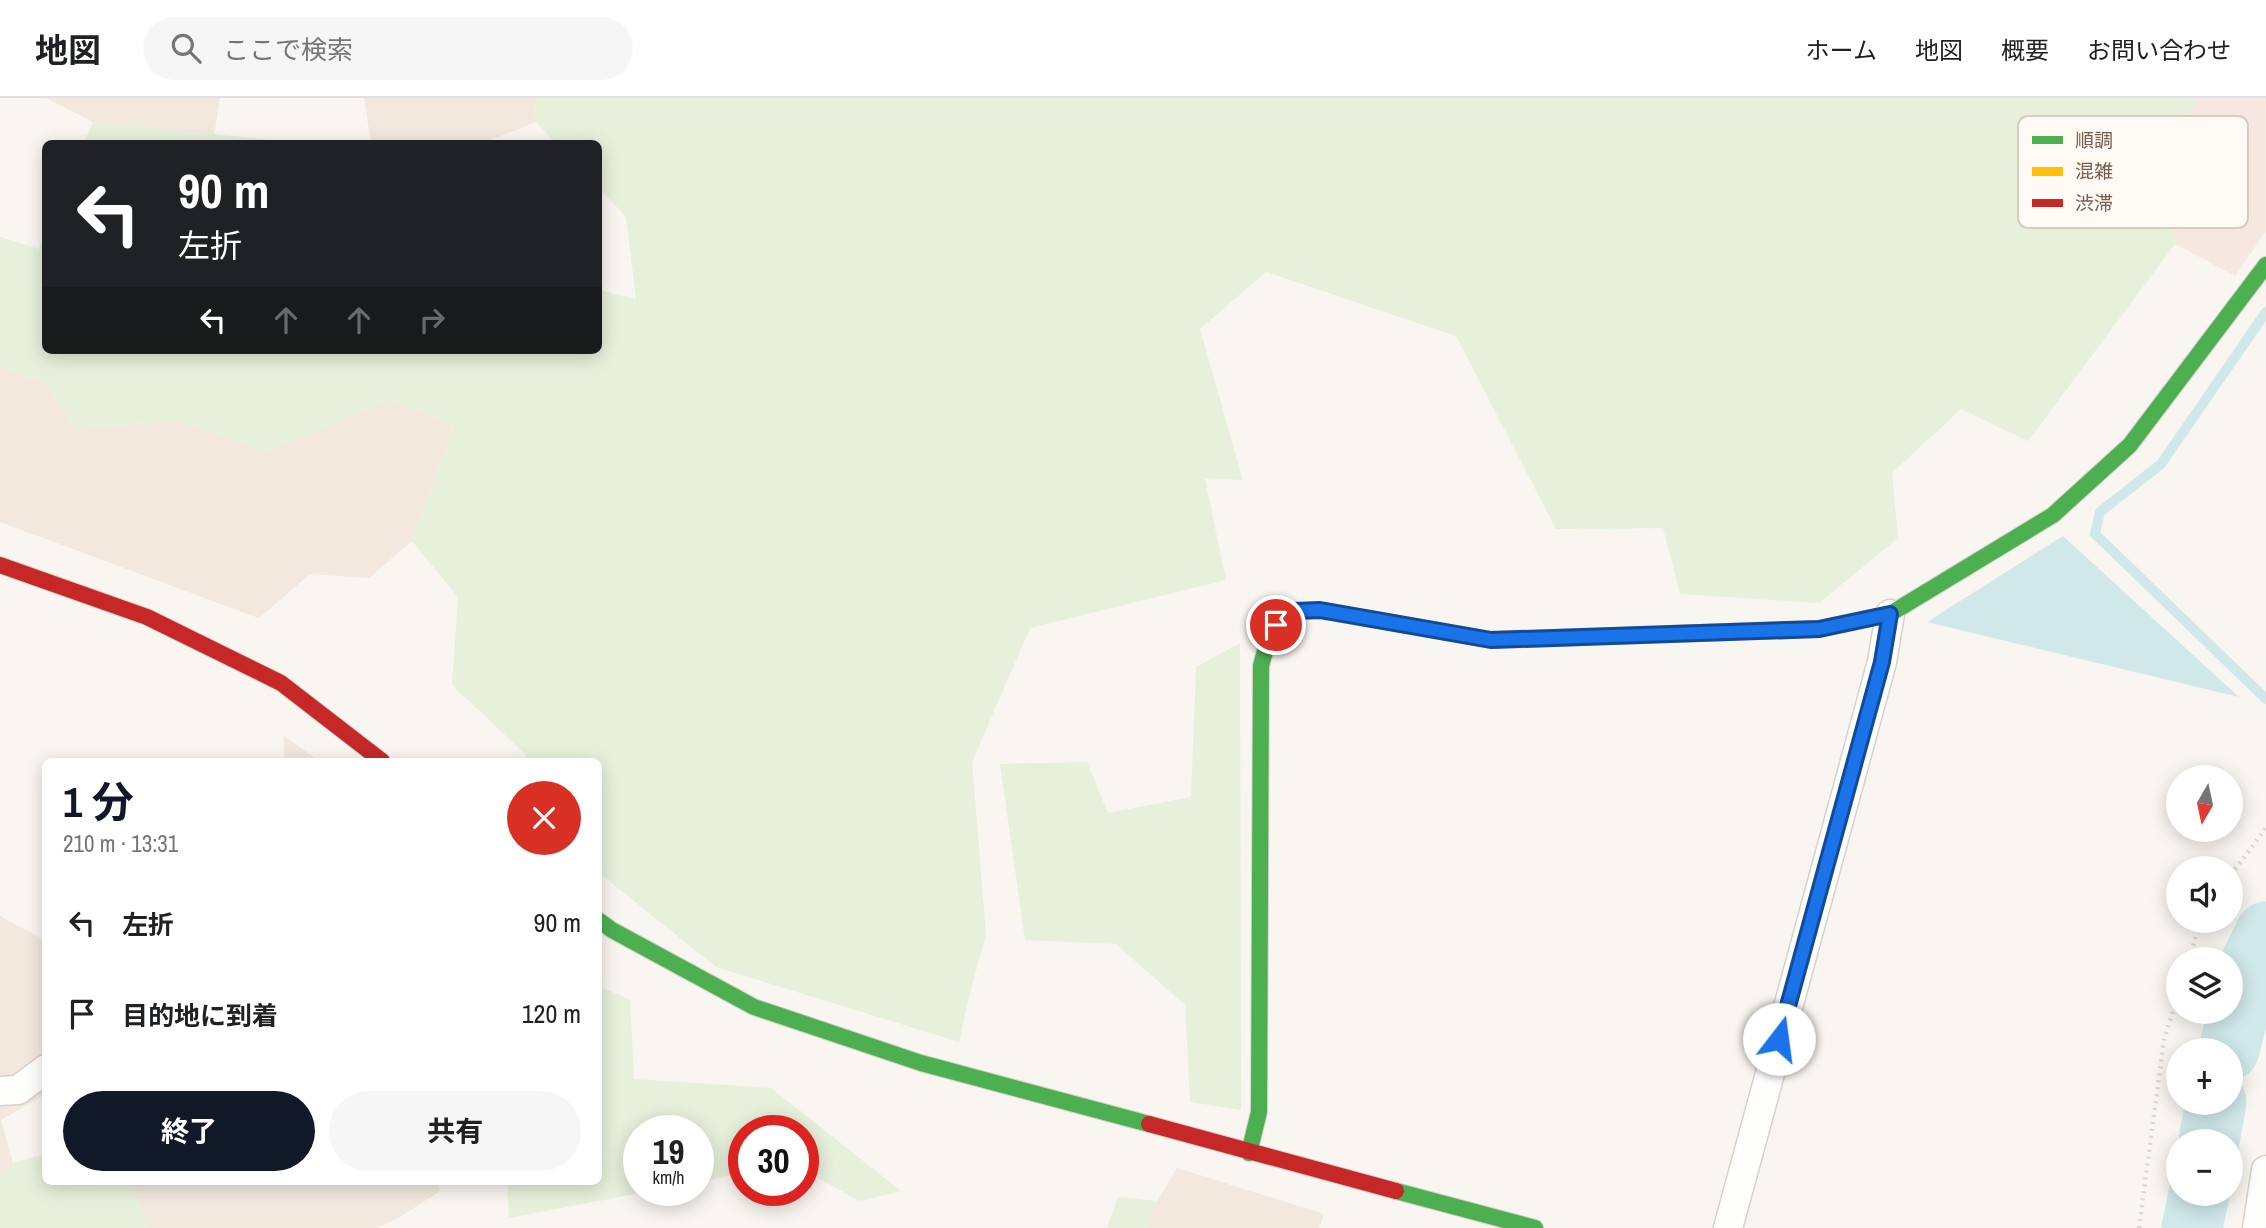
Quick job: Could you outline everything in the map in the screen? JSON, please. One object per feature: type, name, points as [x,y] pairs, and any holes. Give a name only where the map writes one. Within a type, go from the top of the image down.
[{"type":"street","points":[[1249,1153],[1259,1112],[1261,666],[1267,642],[1276,625],[1295,611],[1320,610],[1491,640],[1819,629],[1890,614],[2053,515],[2130,445],[2266,265]]},
{"type":"street","points":[[0,565],[147,617],[281,683],[376,758]]},
{"type":"street","points":[[1728,1228],[1882,662],[1890,614]]},
{"type":"street","points":[[602,923],[754,1007],[922,1063],[1535,1228]]},
{"type":"street","points":[[0,1091],[18,1090],[42,1072]]},
{"type":"street","points":[[2257,1228],[2266,1170]]},
{"type":"path","points":[[2243,859],[2266,828]]},
{"type":"path","points":[[2139,1228],[2164,1040],[2169,1024]]},
{"type":"shaded area","points":[[46,98],[220,98],[214,135],[93,122]]},
{"type":"shaded area","points":[[364,98],[535,98],[536,122],[490,140],[371,140]]},
{"type":"shaded area","points":[[2198,98],[2266,98],[2266,231],[2235,276],[2175,244],[2173,228],[2248,228],[2248,116],[2189,116]]},
{"type":"shaded area","points":[[0,367],[47,384],[76,430],[177,420],[266,452],[390,399],[454,425],[412,541],[369,578],[310,574],[259,618],[0,522]]},
{"type":"shaded area","points":[[284,736],[315,758],[284,758]]},
{"type":"shaded area","points":[[0,916],[42,939],[42,1096],[1,1120],[13,1163],[0,1174]]},
{"type":"shaded area","points":[[1177,1168],[1324,1214],[1319,1228],[1145,1228],[1157,1201]]},
{"type":"shaded area","points":[[135,1185],[439,1185],[440,1191],[397,1219],[376,1228],[146,1228]]},
{"type":"green space","points":[[535,98],[2198,98],[2189,116],[2018,116],[2018,228],[2173,228],[2175,244],[2028,441],[1961,409],[1892,473],[1898,538],[1819,603],[1680,594],[1663,528],[1556,529],[1456,336],[1266,272],[1200,329],[1243,480],[1205,479],[1226,580],[1030,628],[972,762],[986,934],[959,1042],[716,967],[602,875],[602,758],[527,758],[452,685],[458,597],[412,541],[454,425],[390,399],[266,453],[177,420],[76,430],[47,384],[0,367],[0,237],[39,249],[42,242],[42,354],[602,354],[602,291],[636,299],[626,217],[602,191],[602,140],[553,140],[536,122]]},
{"type":"green space","points":[[93,122],[270,140],[85,140]]},
{"type":"green space","points":[[1240,643],[1241,1110],[1190,1102],[1185,1005],[1116,944],[1025,940],[1000,764],[1087,762],[1108,813],[1191,797],[1196,667]]},
{"type":"green space","points":[[602,987],[630,1000],[634,1079],[771,1088],[805,1115],[728,1115],[728,1176],[714,1179],[714,1115],[623,1115],[623,1196],[509,1218],[507,1185],[602,1185]]},
{"type":"green space","points":[[819,1126],[901,1191],[860,1201],[819,1179]]},
{"type":"green space","points":[[42,1155],[42,1185],[135,1185],[146,1228],[0,1228],[0,1174],[13,1163]]},
{"type":"green space","points":[[1118,1197],[1157,1201],[1145,1228],[1107,1228]]},
{"type":"water","points":[[2063,536],[2239,697],[1927,622]]},
{"type":"waterway","points":[[2266,312],[2161,464],[2100,512],[2095,534],[2266,699]]},
{"type":"waterway","points":[[2232,1038],[2252,960],[2266,932]]},
{"type":"waterway","points":[[2211,1129],[2214,1115]]},
{"type":"waterway","points":[[2192,1228],[2197,1206]]},
{"type":"traffic: fast","points":[[1556,638],[1819,629],[1890,614],[2053,515],[2130,445],[2266,265]]},
{"type":"traffic: fast","points":[[1249,1153],[1259,1112],[1261,666],[1270,639],[1282,621],[1301,611],[1330,612]]},
{"type":"traffic: fast","points":[[602,923],[754,1007],[921,1063],[1149,1124]]},
{"type":"traffic: fast","points":[[1396,1191],[1535,1228]]},
{"type":"traffic: slow","points":[[1330,612],[1491,640],[1556,638]]},
{"type":"traffic: jam","points":[[0,565],[147,617],[281,683],[378,758]]},
{"type":"traffic: jam","points":[[1149,1124],[1396,1191]]},
{"type":"route","points":[[1276,625],[1295,611],[1320,610],[1491,640],[1819,629],[1890,614],[1882,662],[1779,1039]]}]
